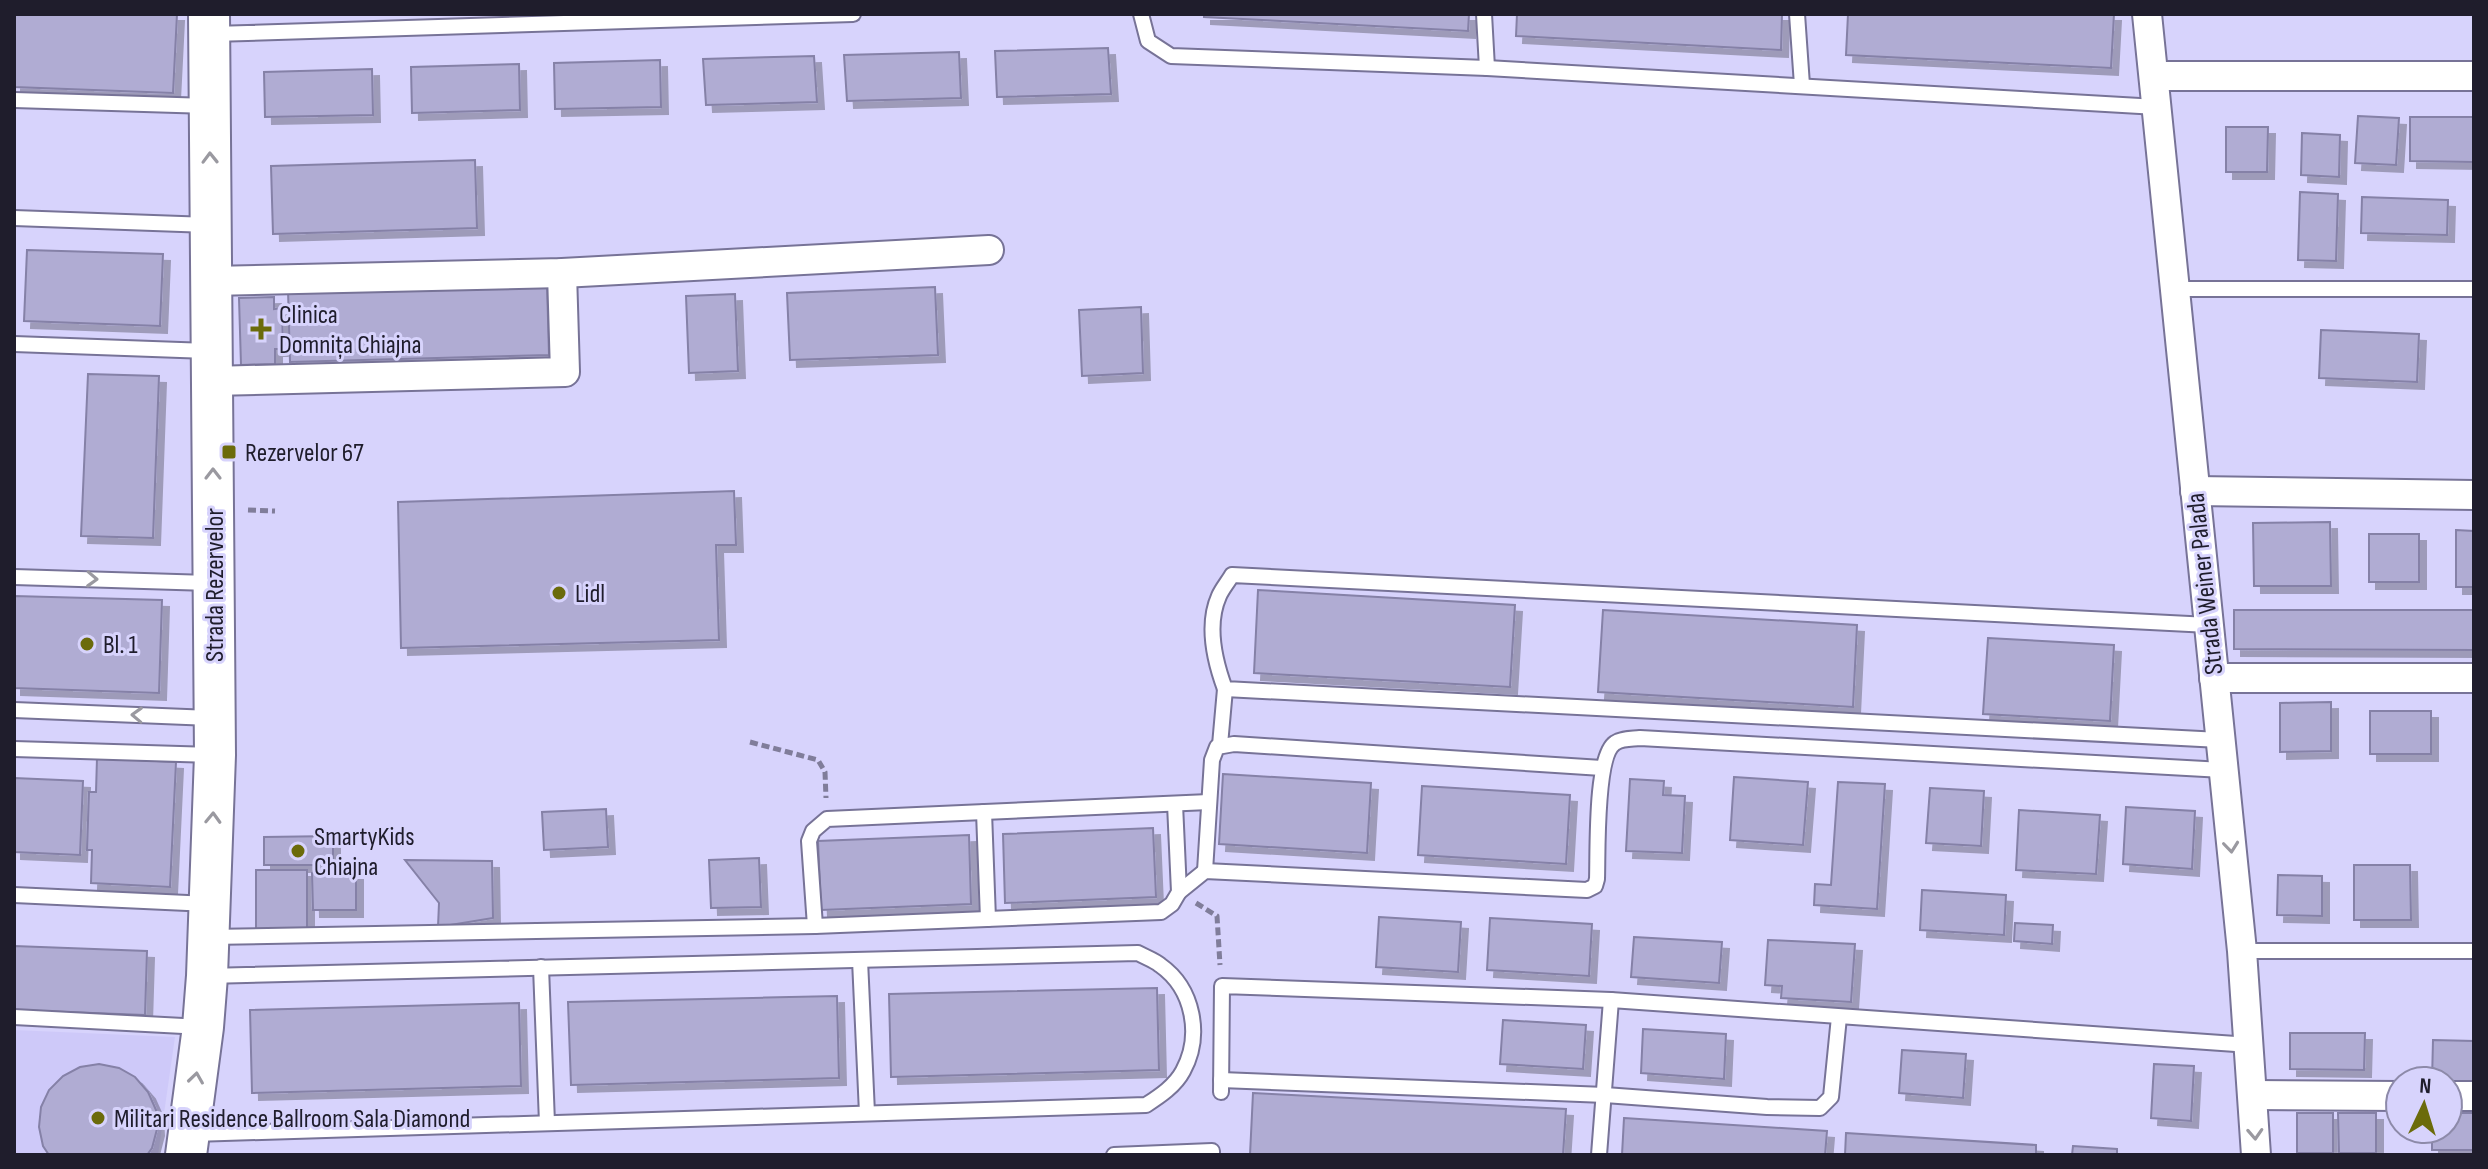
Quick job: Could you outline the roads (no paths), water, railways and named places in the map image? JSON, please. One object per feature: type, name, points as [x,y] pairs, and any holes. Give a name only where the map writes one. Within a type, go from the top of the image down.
[{"type":"street","name":"Strada Weiner Palada","points":[[2147,14],[2242,951],[2256,1155]]},
{"type":"street","name":"Strada Rezervelor","points":[[187,1144],[203,1027],[215,737],[209,24]]},
{"type":"street","points":[[2154,76],[2474,76]]},
{"type":"street","points":[[211,281],[562,273],[989,250]]},
{"type":"street","points":[[212,366],[565,372],[562,273]]},
{"type":"street","points":[[2195,491],[2474,495]]},
{"type":"street","points":[[2214,678],[2474,678]]},
{"type":"street","points":[[2253,1095],[2384,1096]]},
{"type":"lane","points":[[209,24],[853,14]]},
{"type":"lane","points":[[1141,14],[1148,41],[1171,56],[1487,68],[2157,107]]},
{"type":"lane","points":[[1484,14],[1487,68]]},
{"type":"lane","points":[[1797,14],[1802,85]]},
{"type":"lane","points":[[14,100],[209,106]]},
{"type":"lane","points":[[14,218],[211,225]]},
{"type":"lane","points":[[2175,289],[2474,289]]},
{"type":"lane","points":[[14,344],[212,366]]},
{"type":"lane","points":[[1205,871],[1212,760],[1220,745],[1225,689],[1213,641],[1214,620],[1218,598],[1232,575],[2209,625]]},
{"type":"lane","points":[[14,577],[214,583]]},
{"type":"lane","points":[[1225,689],[2220,740]]},
{"type":"lane","points":[[14,710],[215,737]]},
{"type":"lane","points":[[14,749],[215,737]]},
{"type":"lane","points":[[208,939],[815,926],[1161,912],[1205,871],[1587,890],[1595,886],[1597,879],[1602,768],[1612,745],[1623,739],[2223,770]]},
{"type":"lane","points":[[1220,745],[1602,768]]},
{"type":"lane","points":[[815,926],[809,841],[813,831],[827,819],[1209,802]]},
{"type":"lane","points":[[1175,804],[1179,892]]},
{"type":"lane","points":[[984,812],[988,919]]},
{"type":"lane","points":[[14,895],[208,939],[541,967],[1138,953],[1159,964],[1174,978],[1188,999],[1194,1022],[1192,1048],[1182,1073],[1164,1094],[1146,1105],[547,1123],[187,1144]]},
{"type":"lane","points":[[2242,951],[2474,951]]},
{"type":"lane","points":[[860,960],[867,1113]]},
{"type":"lane","points":[[541,967],[547,1123]]},
{"type":"lane","points":[[1839,1017],[1831,1097],[1820,1108],[1605,1095],[1221,1086],[1222,986],[1611,1000],[2250,1045]]},
{"type":"lane","points":[[1599,1155],[1611,1000]]},
{"type":"lane","points":[[14,1017],[203,1027]]},
{"type":"lane","points":[[1114,1155],[1212,1153]]},
{"type":"place","name":"Clinica Domnița Chiajna","points":[[261,329]]},
{"type":"place","name":"Rezervelor 67","points":[[229,452]]},
{"type":"place","name":"Lidl","points":[[559,593]]},
{"type":"place","name":"Bl. 1","points":[[87,644]]},
{"type":"place","name":"SmartyKids Chiajna","points":[[298,851]]},
{"type":"place","name":"Militari Residence Ballroom Sala Diamond","points":[[98,1118]]}]
